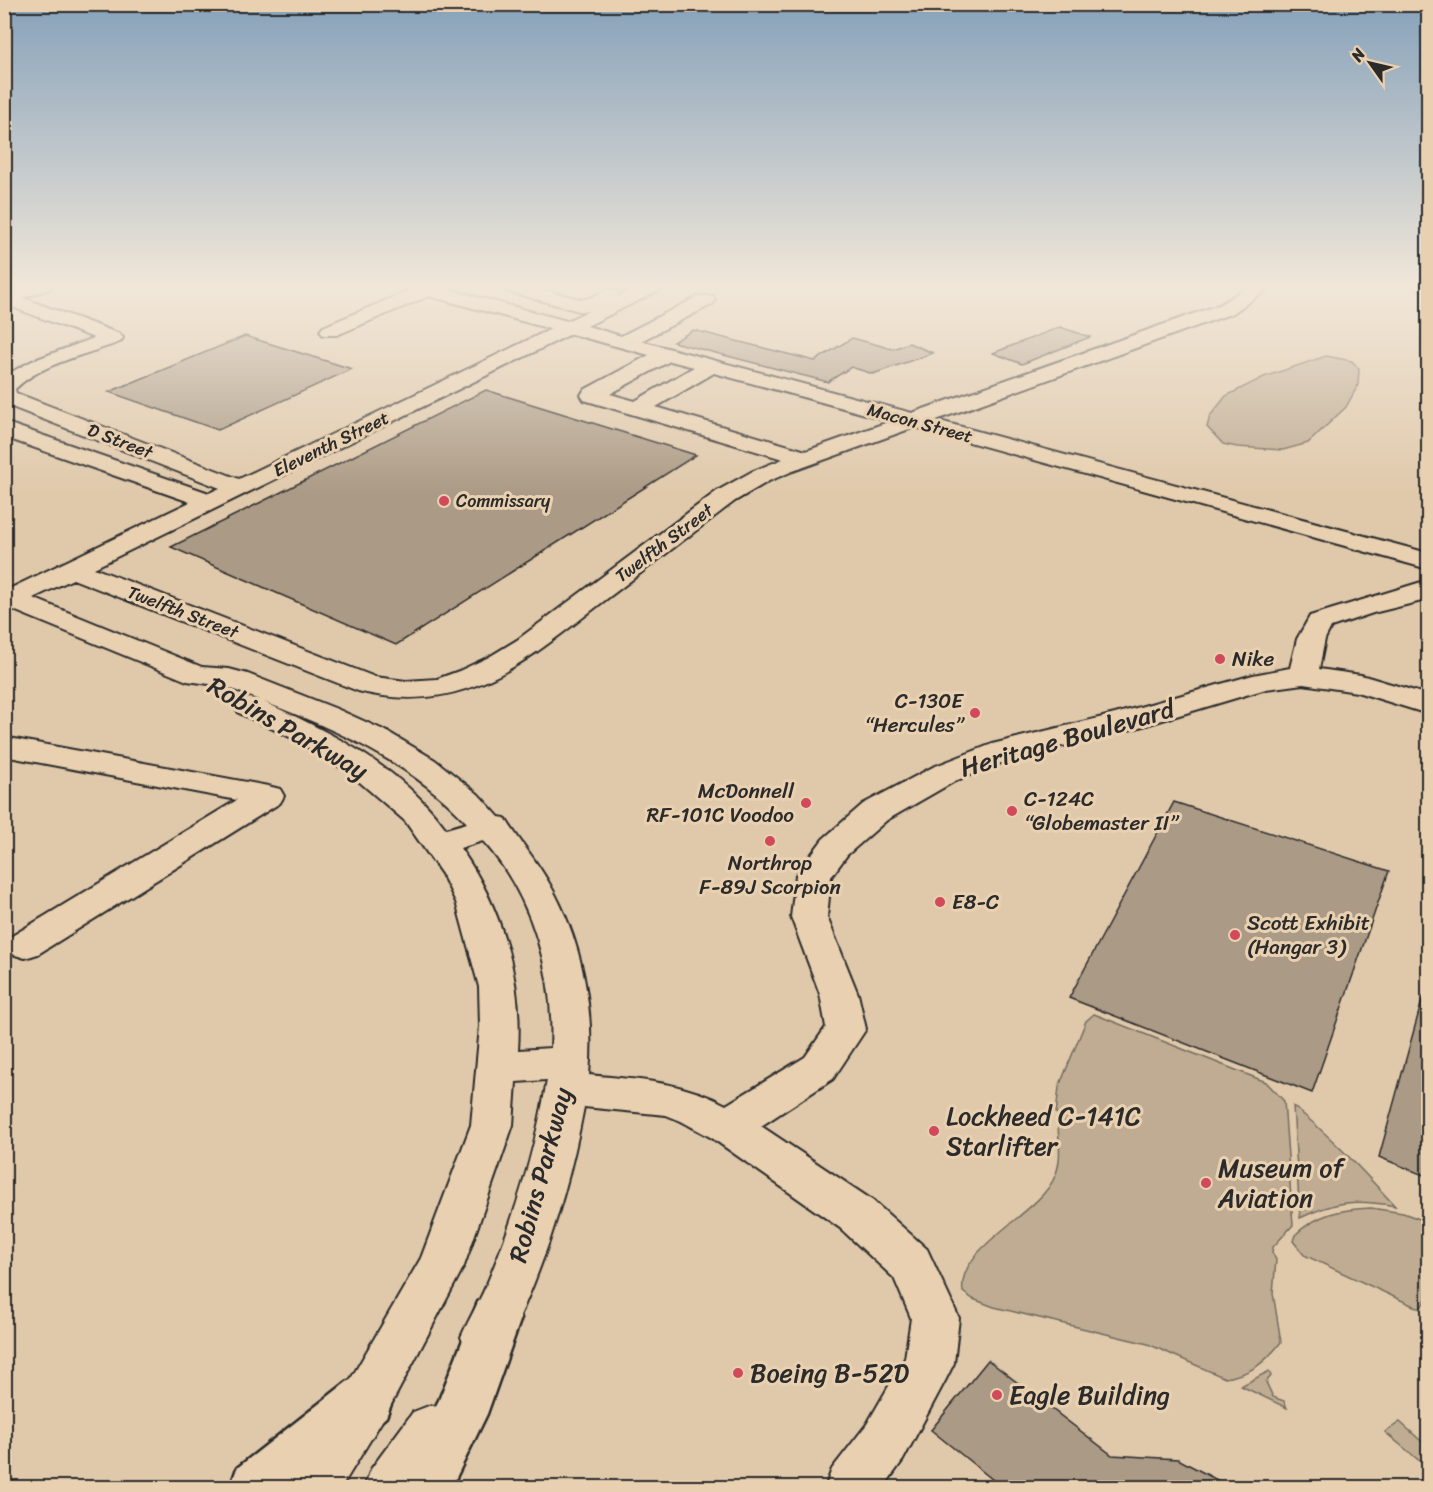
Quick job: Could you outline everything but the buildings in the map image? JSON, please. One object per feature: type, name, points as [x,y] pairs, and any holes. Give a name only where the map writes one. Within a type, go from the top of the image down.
[{"type":"main road","points":[[421,1488],[460,1414],[496,1318]]},
{"type":"main road","points":[[256,1488],[366,1399]]},
{"type":"street","name":"D Street","points":[[69,355],[12,378],[4,388],[8,397],[21,404],[242,488]]},
{"type":"street","name":"Eleventh Street","points":[[7,599],[74,570],[514,355]]},
{"type":"street","points":[[666,355],[592,395],[806,458]]},
{"type":"street","name":"Macon Street","points":[[669,355],[1428,561]]},
{"type":"street","name":"Twelfth Street","points":[[74,570],[369,685],[408,691],[446,686],[492,668],[527,646],[726,496],[761,476],[909,420],[1096,355]]},
{"type":"street","points":[[638,408],[711,366]]},
{"type":"street","points":[[4,429],[212,502]]},
{"type":"street","points":[[1303,675],[1311,639],[1320,622],[1363,607],[1416,594],[1428,588]]},
{"type":"street","name":"Robins Parkway","points":[[7,599],[197,675],[230,679],[364,730],[378,738],[446,783],[493,826],[523,867],[549,921],[567,975],[571,1045],[562,1115],[531,1230],[496,1318],[438,1420],[390,1488]]},
{"type":"street","name":"Robins Parkway","points":[[197,675],[215,690],[307,734],[359,765],[417,813],[474,902],[498,987],[500,1026],[492,1125],[441,1266],[366,1399],[320,1473],[307,1488]]},
{"type":"street","name":"Heritage Boulevard","points":[[727,1126],[819,1068],[846,1029],[839,994],[809,917],[814,875],[835,847],[875,812],[944,774],[1003,751],[1125,721],[1263,681],[1303,675],[1361,684],[1428,705]]},
{"type":"street","points":[[343,755],[378,738]]},
{"type":"street","points":[[4,746],[268,796],[24,945]]},
{"type":"street","points":[[438,843],[493,826]]},
{"type":"street","points":[[496,1067],[567,1076],[667,1099],[696,1109],[727,1126],[856,1214],[911,1264],[935,1318],[929,1362],[885,1442],[851,1488]]},
{"type":"shaded area","points":[[1326,356],[1352,361],[1359,369],[1358,385],[1346,407],[1308,443],[1283,450],[1237,447],[1223,444],[1207,427],[1210,416],[1226,396],[1264,377]]},
{"type":"shaded area","points":[[1094,1014],[1266,1082],[1284,1101],[1293,1225],[1273,1247],[1272,1252],[1276,1260],[1273,1293],[1281,1342],[1263,1362],[1242,1374],[1225,1378],[1148,1344],[994,1307],[973,1299],[963,1292],[964,1275],[972,1260],[985,1245],[1033,1204],[1055,1176],[1059,1158],[1058,1126],[1064,1122],[1056,1113],[1059,1087],[1086,1021]]},
{"type":"shaded area","points":[[1293,1106],[1333,1141],[1395,1206],[1346,1203],[1324,1208],[1300,1218]]},
{"type":"shaded area","points":[[1371,1208],[1403,1213],[1428,1222],[1428,1296],[1420,1309],[1304,1255],[1293,1241],[1295,1235],[1303,1228],[1321,1217],[1340,1211]]},
{"type":"shaded area","points":[[1269,1371],[1271,1376],[1266,1382],[1273,1397],[1284,1401],[1287,1408],[1241,1386]]},
{"type":"shaded area","points":[[1400,1422],[1428,1447],[1428,1468],[1385,1432]]},
{"type":"place","name":"Commissary","points":[[444,501]]},
{"type":"place","name":"Nike","points":[[1220,659]]},
{"type":"place","name":"C-130E “Hercules”","points":[[975,713]]},
{"type":"place","name":"McDonnell RF-101C Voodoo","points":[[806,803]]},
{"type":"place","name":"C-124C “Globemaster II”","points":[[1012,811]]},
{"type":"place","name":"Northrop F-89J Scorpion","points":[[770,841]]},
{"type":"place","name":"E8-C","points":[[940,902]]},
{"type":"place","name":"Scott Exhibit (Hangar 3)","points":[[1235,935]]},
{"type":"place","name":"Lockheed C-141C Starlifter","points":[[934,1131]]},
{"type":"place","name":"Museum of Aviation","points":[[1206,1183]]},
{"type":"place","name":"Boeing B-52D","points":[[738,1373]]},
{"type":"place","name":"Eagle Building","points":[[997,1395]]}]
